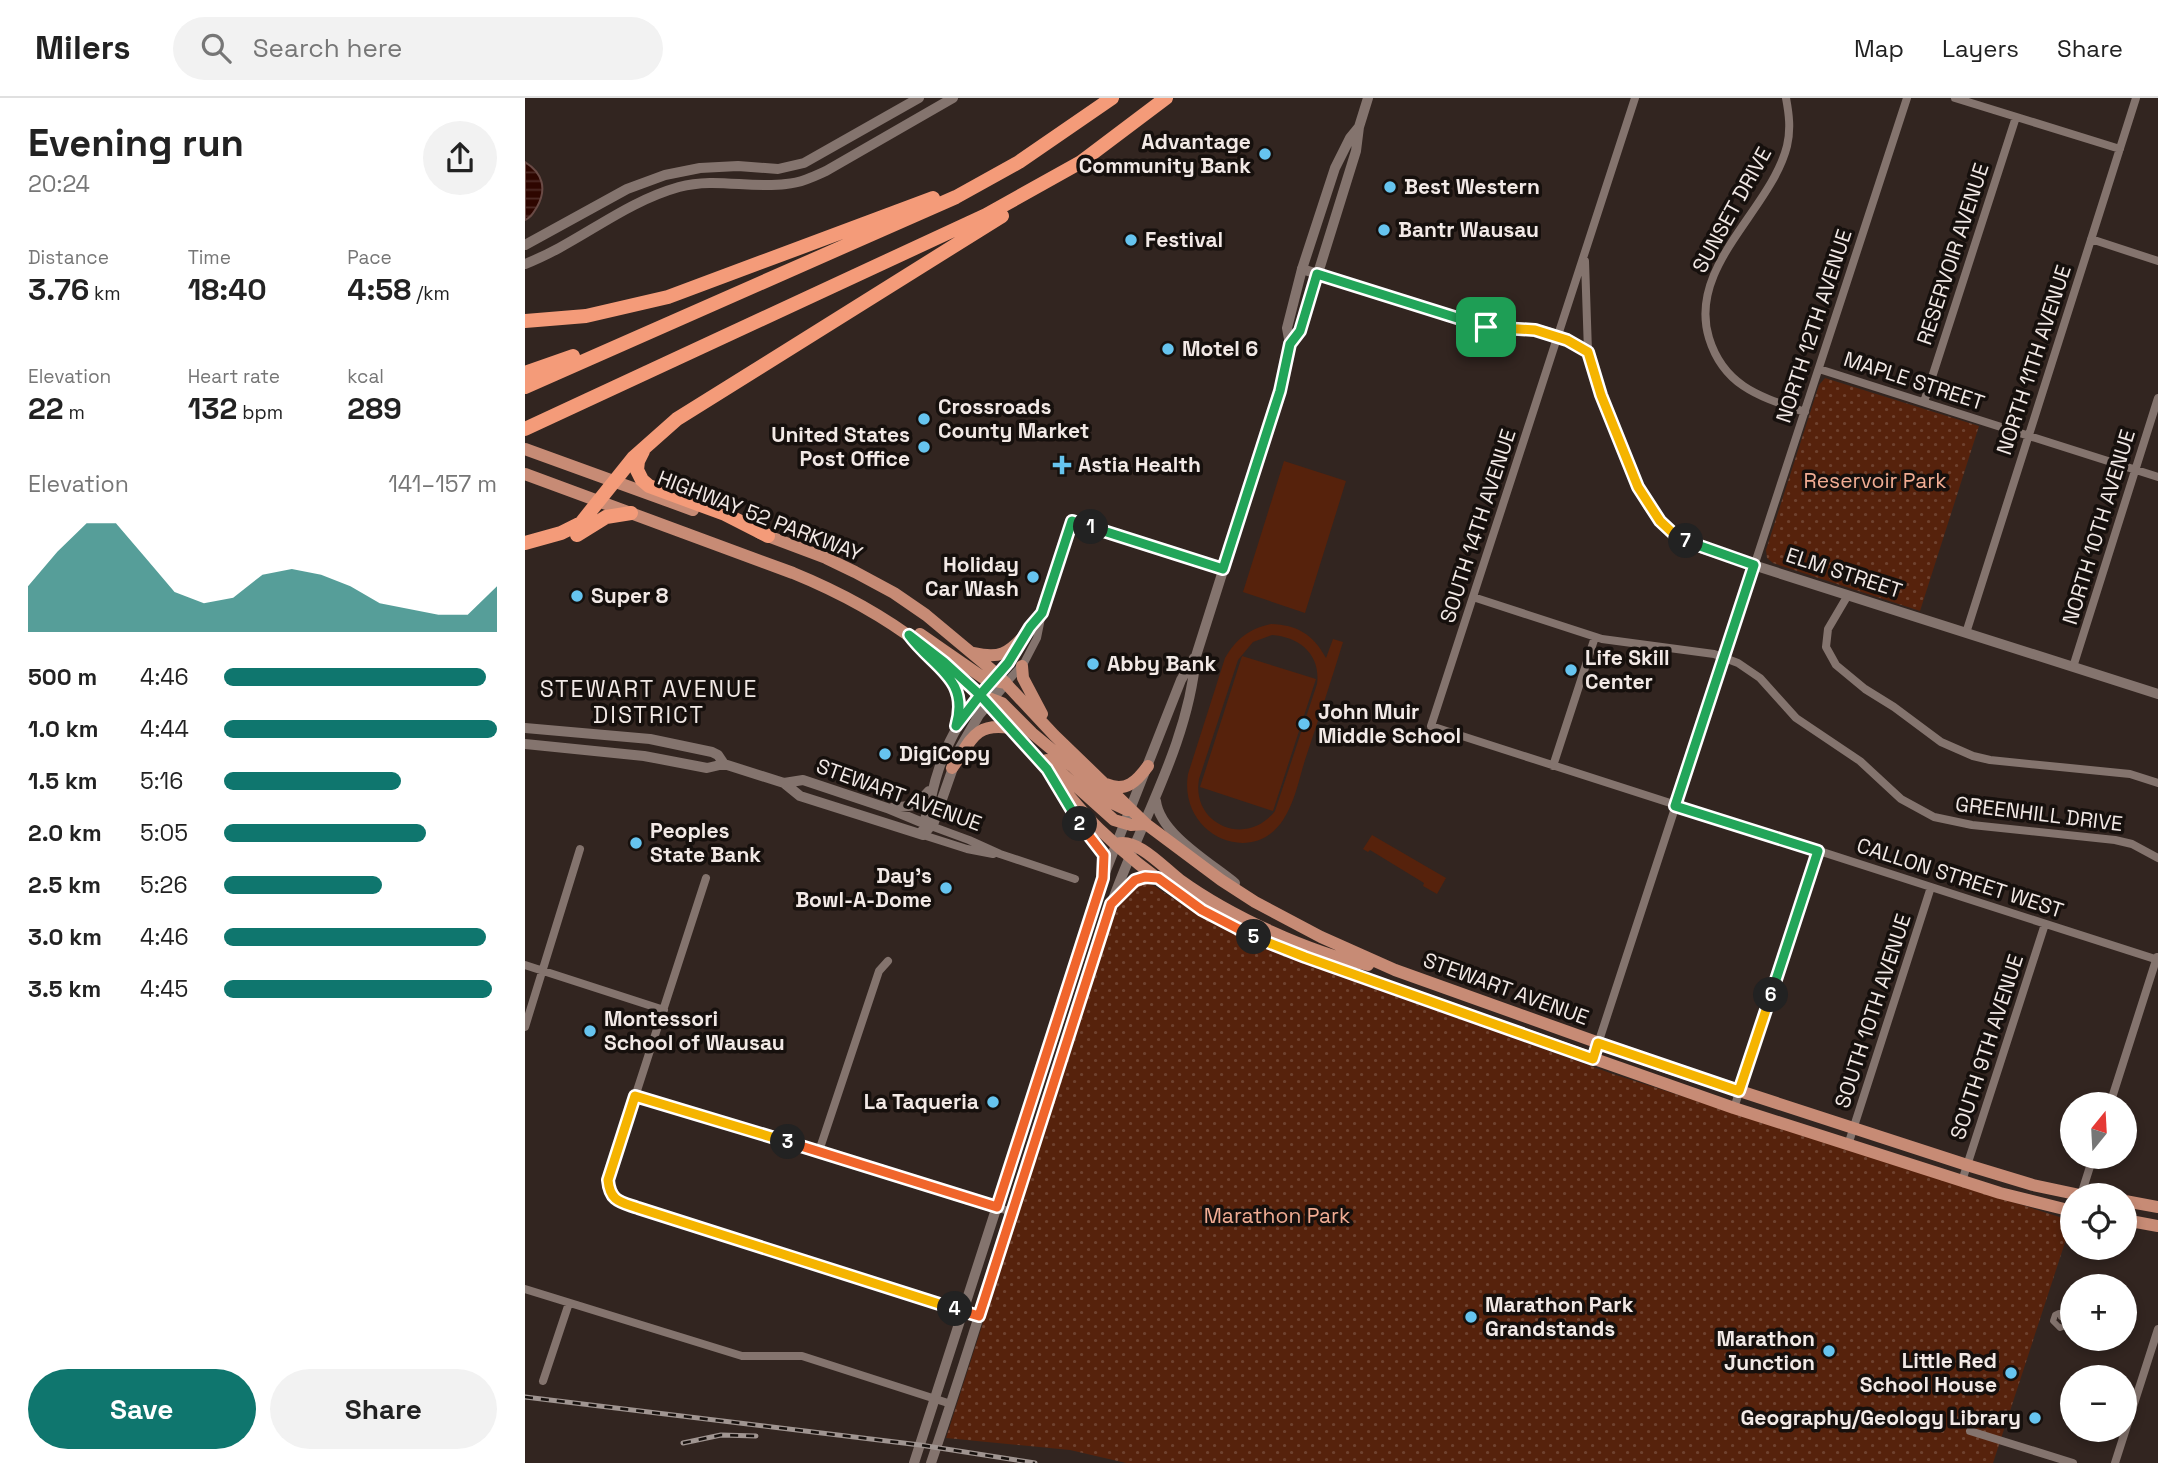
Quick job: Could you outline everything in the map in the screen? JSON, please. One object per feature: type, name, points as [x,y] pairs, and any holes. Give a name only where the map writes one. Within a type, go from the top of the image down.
[{"type":"highway","points":[[525,387],[949,200],[1010,167],[1112,98]]},
{"type":"highway","points":[[525,543],[555,536],[573,528],[587,517],[633,458],[677,419],[1052,186],[1166,98]]},
{"type":"highway","points":[[525,321],[599,314],[691,290],[952,191],[1045,145]]},
{"type":"highway","points":[[531,426],[944,236],[1081,162]]},
{"type":"highway","points":[[525,373],[686,315]]},
{"type":"highway","points":[[653,438],[637,463],[638,473],[644,482],[725,514],[768,536]]},
{"type":"highway","points":[[525,543],[561,542],[606,517],[631,513]]},
{"type":"main road","points":[[1290,344],[1300,331],[1356,151],[1359,127],[1368,98]]},
{"type":"main road","points":[[931,1463],[1111,904],[1171,759],[1193,687],[1196,656],[1280,391],[1290,344],[1287,328],[1302,269],[1335,168],[1350,138],[1359,127]]},
{"type":"main road","name":"HIGHWAY 52 PARKWAY","points":[[525,449],[826,558],[894,593],[973,653],[1146,824]]},
{"type":"main road","name":"HIGHWAY 52 PARKWAY","points":[[525,474],[823,585],[890,622],[944,662],[987,699],[1095,825],[1117,844],[1134,851]]},
{"type":"main road","points":[[890,622],[926,637],[998,680]]},
{"type":"main road","points":[[909,635],[955,683],[960,698],[956,726]]},
{"type":"main road","points":[[973,653],[999,655],[1025,635]]},
{"type":"main road","points":[[914,1463],[1103,878],[1181,680],[1196,656]]},
{"type":"main road","points":[[1022,666],[1022,675],[1027,686],[1054,735]]},
{"type":"main road","points":[[987,699],[1002,703],[1110,802],[1119,808],[1131,809]]},
{"type":"main road","points":[[952,768],[980,730],[993,726],[1010,728]]},
{"type":"main road","points":[[1027,747],[1061,772],[1112,818],[1125,824],[1146,824]]},
{"type":"main road","points":[[1101,782],[1112,787],[1126,787],[1136,781],[1148,766]]},
{"type":"main road","points":[[1047,769],[1079,821],[1103,853],[1103,878]]},
{"type":"main road","points":[[1156,796],[1159,813],[1171,830],[1255,902]]},
{"type":"main road","name":"STEWART AVENUE","points":[[1146,824],[1191,859],[1255,902],[1321,937],[1395,970],[1739,1091],[1967,1165],[2060,1191]]},
{"type":"main road","points":[[1134,851],[1236,914],[1342,958],[1395,970]]},
{"type":"main road","name":"STEWART AVENUE","points":[[1134,851],[1158,878],[1202,910],[1271,944],[1734,1108],[1962,1181],[2060,1208]]},
{"type":"main road","points":[[1111,904],[1135,880],[1145,877],[1158,878]]},
{"type":"main road","points":[[2137,1203],[2158,1207]]},
{"type":"main road","points":[[2137,1222],[2158,1226]]},
{"type":"street","points":[[525,245],[627,189],[665,175],[700,168],[738,166],[778,169],[804,163],[919,98]]},
{"type":"street","points":[[525,264],[557,249],[622,210],[672,189],[712,182],[787,184],[816,176],[953,98]]},
{"type":"street","name":"SOUTH 14TH AVENUE","points":[[1431,726],[1635,98]]},
{"type":"street","name":"SUNSET DRIVE","points":[[1786,98],[1789,132],[1784,157],[1712,277],[1705,316],[1706,329],[1717,359],[1741,386],[1757,395],[1805,412]]},
{"type":"street","name":"NORTH 12TH AVENUE","points":[[1593,1059],[1907,98]]},
{"type":"street","points":[[1955,98],[2120,149]]},
{"type":"street","name":"NORTH 11TH AVENUE","points":[[1966,633],[2136,98]]},
{"type":"street","name":"RESERVOIR AVENUE","points":[[1924,402],[2016,117]]},
{"type":"street","points":[[2091,239],[2158,261]]},
{"type":"street","name":"ELM STREET","points":[[1584,254],[1588,352],[1601,395],[1638,487],[1660,521],[1684,540],[1703,549],[2158,694]]},
{"type":"street","points":[[1302,269],[1479,326],[1531,329],[1558,336],[1588,352]]},
{"type":"street","name":"MAPLE STREET","points":[[1819,369],[2158,477]]},
{"type":"street","name":"NORTH 10TH AVENUE","points":[[2073,667],[2158,397]]},
{"type":"street","points":[[998,680],[1022,666],[1037,638],[1042,613],[1072,521],[1223,569]]},
{"type":"street","points":[[1847,595],[1828,629],[1826,647],[1830,657],[1848,676],[1941,742],[1973,756],[1990,760],[2130,774],[2158,782]]},
{"type":"street","name":"GREENHILL DRIVE","points":[[1473,597],[1595,637],[1724,656],[1760,678],[1795,718],[1809,729],[1860,761],[1901,799],[1934,817],[1972,825],[2115,840],[2132,844],[2158,858]]},
{"type":"street","points":[[923,835],[970,727],[1025,635],[1042,613]]},
{"type":"street","points":[[1553,766],[1595,637]]},
{"type":"street","points":[[887,808],[916,805],[925,797],[933,784],[956,726],[987,699]]},
{"type":"street","name":"CALLON STREET WEST","points":[[1431,726],[2157,958]]},
{"type":"street","name":"STEWART AVENUE","points":[[525,728],[668,742],[715,752],[724,764]]},
{"type":"street","name":"STEWART AVENUE","points":[[525,744],[647,756],[707,768],[724,764],[784,783],[800,796],[967,849],[1000,854]]},
{"type":"street","name":"STEWART AVENUE","points":[[784,783],[803,780],[887,808],[1000,854],[1075,879]]},
{"type":"street","points":[[927,825],[933,784]]},
{"type":"street","points":[[525,1027],[580,849]]},
{"type":"street","points":[[1734,1108],[1818,851]]},
{"type":"street","points":[[706,878],[608,1180],[609,1191],[616,1200],[979,1316]]},
{"type":"street","name":"SOUTH 10TH AVENUE","points":[[1848,1144],[1931,887]]},
{"type":"street","name":"SOUTH 9TH AVENUE","points":[[1962,1181],[2045,923]]},
{"type":"street","points":[[2114,1092],[2157,958]]},
{"type":"street","points":[[819,1151],[879,971],[888,961]]},
{"type":"street","points":[[525,965],[664,1010]]},
{"type":"street","points":[[635,1096],[1012,1212]]},
{"type":"street","points":[[525,1289],[742,1356],[802,1356],[951,1404]]},
{"type":"street","points":[[543,1381],[569,1303]]},
{"type":"street","points":[[2060,1312],[2053,1319],[2054,1324],[2060,1327]]},
{"type":"street","points":[[2115,1463],[2158,1329]]},
{"type":"street","points":[[1970,1431],[2073,1463]]},
{"type":"green space","name":"Reservoir Park","points":[[1825,378],[1979,426],[1920,611],[1773,563],[1767,558],[1766,550],[1819,385]]},
{"type":"green space","points":[[1284,461],[1346,481],[1305,613],[1243,592]]},
{"type":"green space","points":[[1263,626],[1289,626],[1303,632],[1316,643],[1326,658],[1333,639],[1343,642],[1291,806],[1270,834],[1254,842],[1237,843],[1220,838],[1205,828],[1194,814],[1188,795],[1188,774],[1225,658],[1244,635]],"holes":[[[1272,635],[1282,636],[1307,649],[1316,664],[1317,684],[1275,811],[1263,822],[1250,828],[1223,826],[1212,819],[1204,809],[1199,795],[1199,779],[1238,660],[1253,642]]]},
{"type":"green space","points":[[1242,656],[1316,679],[1273,811],[1200,787]]},
{"type":"green space","points":[[1372,835],[1446,878],[1437,894],[1370,850],[1368,852],[1363,849]]},
{"type":"green space","name":"Marathon Park","points":[[1146,883],[1205,919],[1284,956],[1613,1074],[2060,1217],[2060,1258],[1993,1463],[1126,1463],[1070,1450],[946,1438],[1114,915],[1127,892]]},
{"type":"shaded area","points":[[525,162],[539,176],[542,194],[537,207],[525,220]]},
{"type":"railway","points":[[525,1397],[920,1445],[1035,1463]]},
{"type":"railway","points":[[683,1443],[721,1435],[756,1436]]},
{"type":"place","name":"Advantage Community Bank","points":[[1265,154]]},
{"type":"place","name":"Best Western","points":[[1390,187]]},
{"type":"place","name":"Bantr Wausau","points":[[1384,230]]},
{"type":"place","name":"Festival","points":[[1131,240]]},
{"type":"place","name":"Motel 6","points":[[1168,349]]},
{"type":"place","name":"Crossroads County Market","points":[[924,419]]},
{"type":"place","name":"United States Post Office","points":[[924,447]]},
{"type":"place","name":"Astia Health","points":[[1062,465]]},
{"type":"place","name":"Holiday Car Wash","points":[[1033,577]]},
{"type":"place","name":"Super 8","points":[[577,596]]},
{"type":"place","name":"Abby Bank","points":[[1093,664]]},
{"type":"place","name":"Life Skill Center","points":[[1571,670]]},
{"type":"place","name":"John Muir Middle School","points":[[1304,724]]},
{"type":"place","name":"DigiCopy","points":[[885,754]]},
{"type":"place","name":"Peoples State Bank","points":[[636,843]]},
{"type":"place","name":"Day's Bowl-A-Dome","points":[[946,888]]},
{"type":"place","name":"Montessori School of Wausau","points":[[590,1031]]},
{"type":"place","name":"La Taqueria","points":[[993,1102]]},
{"type":"place","name":"Marathon Park Grandstands","points":[[1471,1317]]},
{"type":"place","name":"Marathon Junction","points":[[1829,1351]]},
{"type":"place","name":"Little Red School House","points":[[2011,1373]]},
{"type":"place","name":"Geography/Geology Library","points":[[2035,1418]]},
{"type":"district","name":"STEWART AVENUE DISTRICT","points":[[649,702]]},
{"type":"route","points":[[1486,327],[1317,274],[1300,331],[1290,344],[1280,391],[1223,569],[1072,521],[1042,613],[1008,663],[980,695],[909,635],[955,683],[960,694],[956,726],[980,695],[1047,769],[1071,810],[1105,858],[1103,878],[997,1207],[635,1096],[608,1180],[610,1194],[616,1200],[638,1208],[979,1316],[1111,904],[1129,884],[1145,877],[1158,878],[1202,910],[1240,931],[1305,957],[1593,1059],[1598,1043],[1739,1091],[1818,851],[1675,806],[1754,565],[1703,549],[1675,535],[1648,506],[1597,385],[1588,352],[1558,336],[1535,330],[1486,327]]}]
